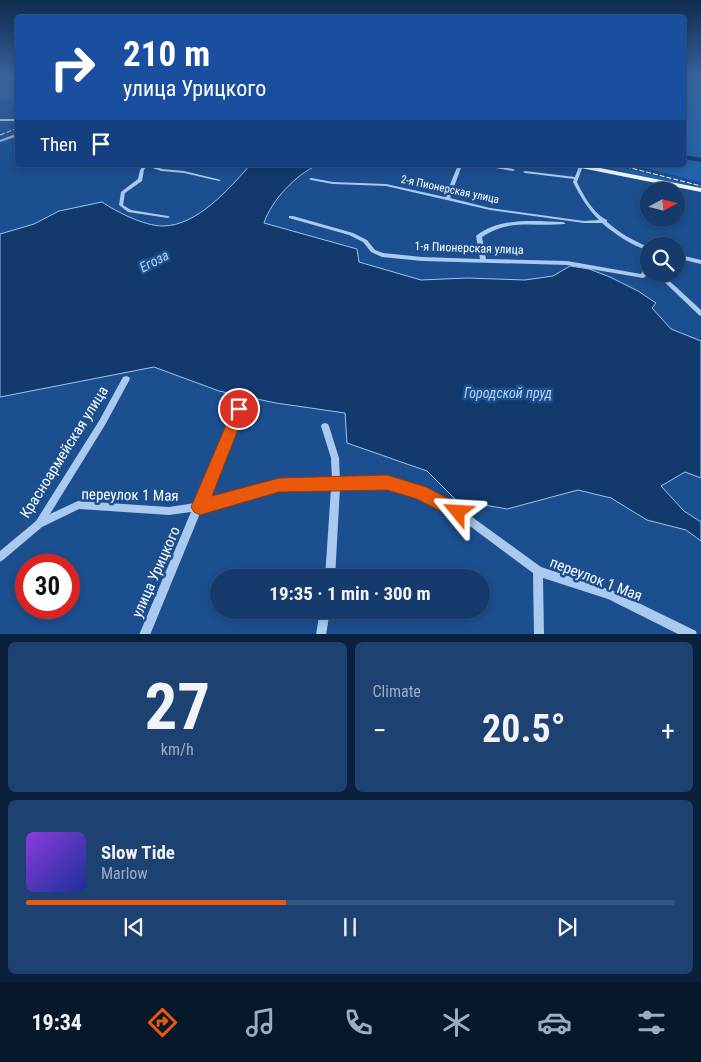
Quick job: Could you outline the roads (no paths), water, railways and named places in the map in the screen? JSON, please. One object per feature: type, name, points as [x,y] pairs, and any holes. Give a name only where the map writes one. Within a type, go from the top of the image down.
[{"type":"main road","points":[[0,120],[15,120]]},
{"type":"main road","points":[[583,167],[701,190]]},
{"type":"street","points":[[0,141],[15,135]]},
{"type":"street","points":[[146,167],[140,180],[123,192],[121,205],[130,210],[168,217]]},
{"type":"street","points":[[153,167],[219,180]]},
{"type":"street","points":[[447,199],[459,167]]},
{"type":"street","points":[[496,167],[513,170]]},
{"type":"street","points":[[578,167],[576,178],[580,194],[605,221],[628,239],[640,245]]},
{"type":"street","points":[[526,172],[576,178]]},
{"type":"street","name":"2-я Пионерская улица","points":[[311,179],[333,183],[386,185],[490,209],[584,222]]},
{"type":"street","name":"1-я Пионерская улица","points":[[291,217],[351,234],[365,241],[373,251],[382,255],[422,259],[567,263],[640,275]]},
{"type":"street","name":"2-я Пионерская улица","points":[[483,260],[478,236],[505,223],[605,221]]},
{"type":"street","points":[[685,258],[701,262]]},
{"type":"street","points":[[667,282],[701,314]]},
{"type":"street","name":"Красноармейская улица","points":[[0,556],[39,524],[102,423],[126,379]]},
{"type":"street","name":"улица Урицкого","points":[[144,634],[200,507],[239,409]]},
{"type":"street","points":[[325,426],[335,458],[336,484],[331,569]]},
{"type":"street","name":"переулок 1 Мая","points":[[39,524],[78,505],[169,511],[200,507],[279,485],[387,482],[420,492],[458,512],[538,571],[610,595],[692,634]]},
{"type":"street","points":[[538,571],[539,634]]},
{"type":"street","points":[[321,634],[324,619]]},
{"type":"water","name":"Городской пруд","points":[[248,167],[314,167],[285,189],[272,206],[264,223],[357,249],[359,262],[421,280],[467,278],[525,280],[553,276],[570,266],[589,269],[610,277],[638,291],[656,303],[652,308],[671,329],[701,341],[701,478],[685,472],[661,486],[684,511],[701,522],[701,541],[686,530],[647,520],[611,498],[578,490],[507,509],[456,500],[427,471],[347,443],[345,413],[276,403],[219,391],[154,367],[0,397],[0,234],[34,224],[59,211],[102,202],[123,214],[148,224],[163,226],[176,224],[200,213],[233,184]]},
{"type":"waterway","name":"Егоза","points":[[686,157],[701,160]]},
{"type":"railway","points":[[0,135],[15,129]]},
{"type":"railway","points":[[627,167],[701,186]]}]
